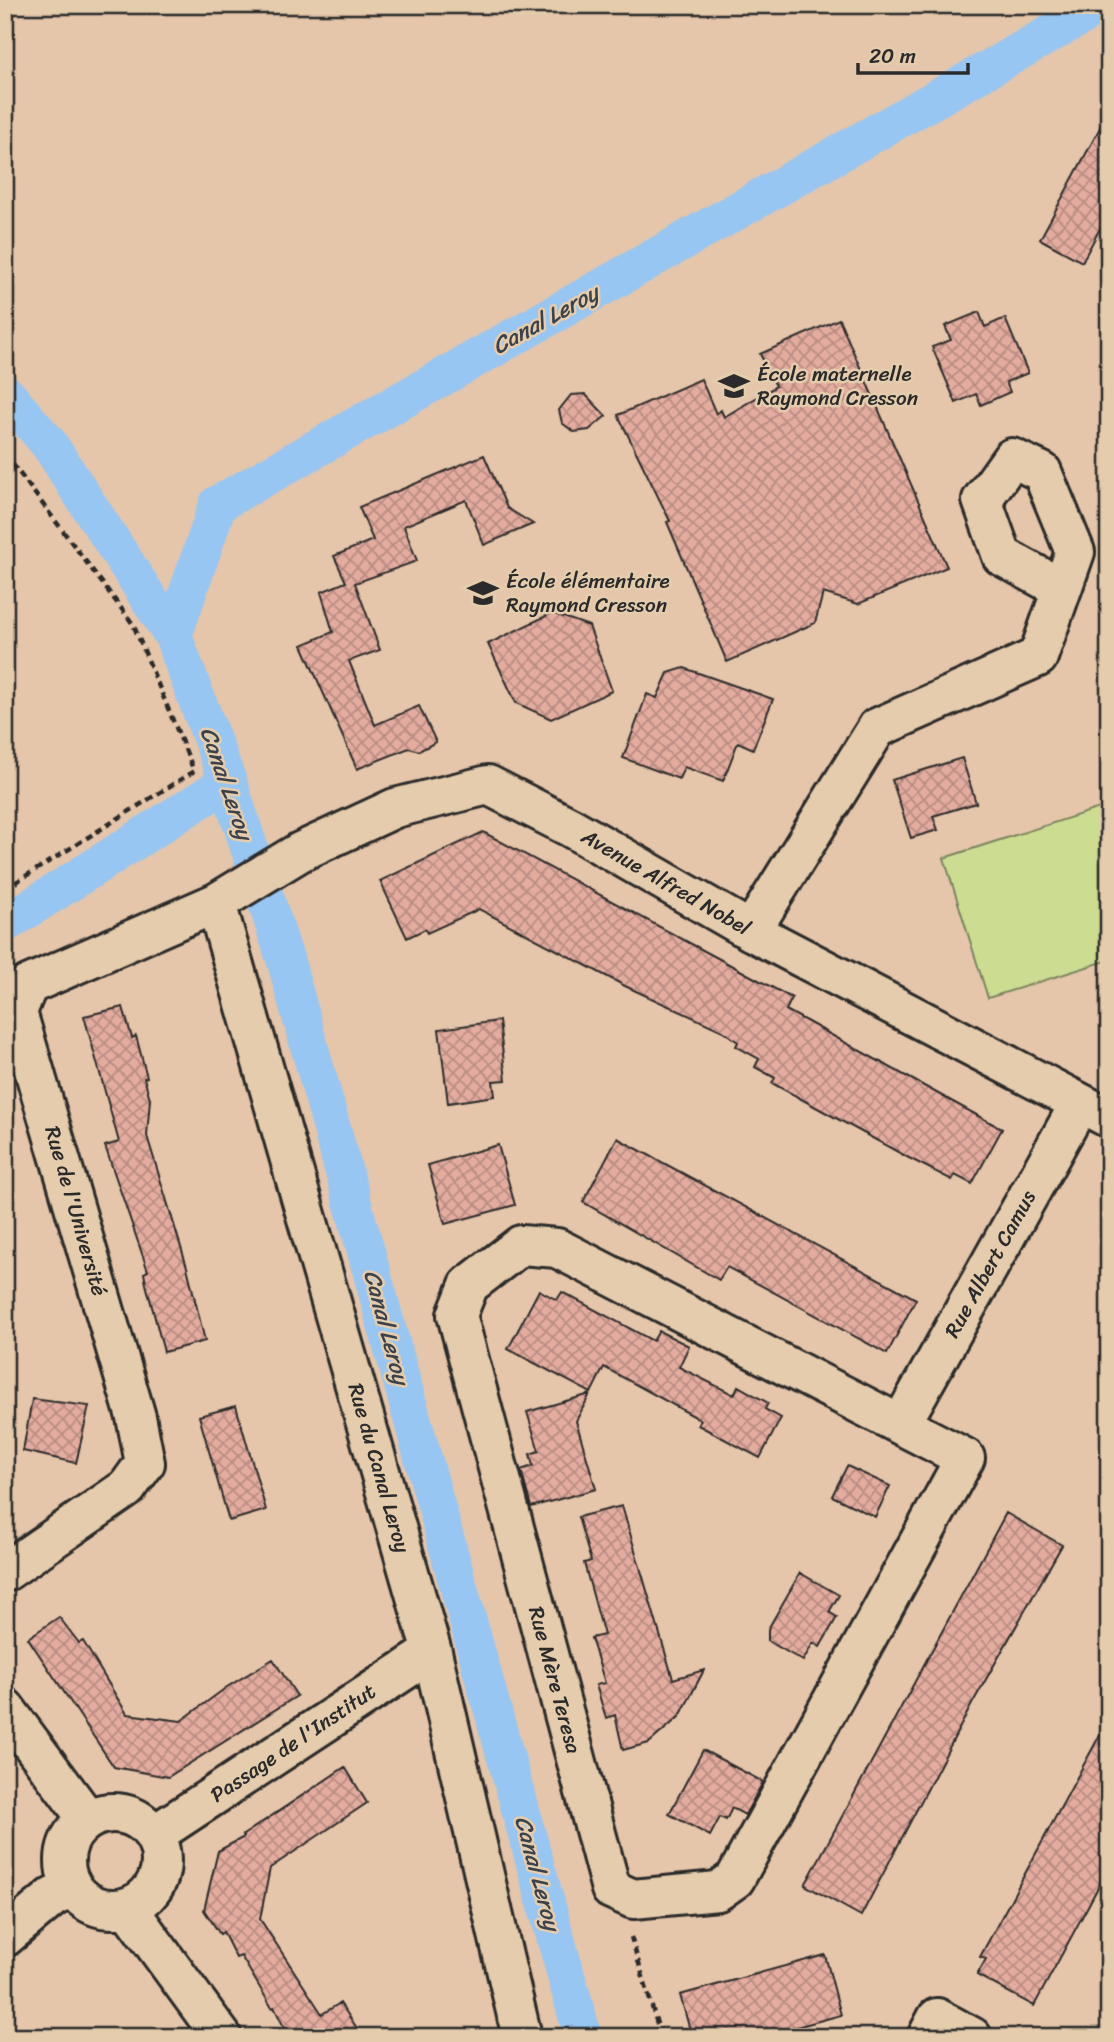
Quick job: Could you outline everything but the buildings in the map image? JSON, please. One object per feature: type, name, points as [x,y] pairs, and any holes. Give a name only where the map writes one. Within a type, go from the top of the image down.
[{"type":"street","points":[[751,931],[877,728],[1038,657],[1062,589]]},
{"type":"street","name":"Avenue Alfred Nobel","points":[[216,904],[300,852],[395,808],[488,785],[570,827],[751,931],[1094,1111]]},
{"type":"street","name":"Rue de l'Université","points":[[5,1572],[127,1488],[145,1463],[136,1417],[17,1012],[28,985],[216,904]]},
{"type":"street","name":"Rue du Canal Leroy","points":[[216,904],[432,1652],[522,2037]]},
{"type":"street","name":"Rue Albert Camus","points":[[901,1424],[1094,1111]]},
{"type":"street","name":"Rue Mère Teresa","points":[[521,1245],[557,1248],[901,1424],[965,1458],[735,1879],[718,1891],[633,1899],[611,1889],[457,1315],[469,1285],[521,1245]]},
{"type":"street","name":"Passage de l'Institut","points":[[154,1835],[432,1652]]},
{"type":"street","points":[[5,1708],[88,1820]]},
{"type":"street","points":[[105,1813],[124,1815],[141,1822],[154,1835],[161,1859],[156,1884],[148,1894],[127,1907],[112,1909],[97,1906],[73,1888],[68,1876],[66,1850],[70,1838],[88,1820],[105,1813]]},
{"type":"street","points":[[5,1937],[53,1897],[73,1888]]},
{"type":"street","points":[[127,1907],[222,2037]]},
{"type":"street","points":[[927,2037],[937,2018],[972,2037]]},
{"type":"path","points":[[5,454],[133,624],[194,771],[5,889]]},
{"type":"path","points":[[611,1889],[639,1954],[661,2037]]},
{"type":"green space","points":[[1109,805],[1109,960],[988,998],[944,858]]},
{"type":"waterway","name":"Canal Leroy","points":[[583,2037],[286,962],[228,782],[173,636],[218,504],[1084,15],[1092,5]]},
{"type":"waterway","points":[[5,393],[49,444],[173,636]]},
{"type":"waterway","points":[[5,924],[228,782]]},
{"type":"place","name":"École maternelle Raymond Cresson","points":[[734,386]]},
{"type":"place","name":"École élémentaire Raymond Cresson","points":[[483,593]]}]
